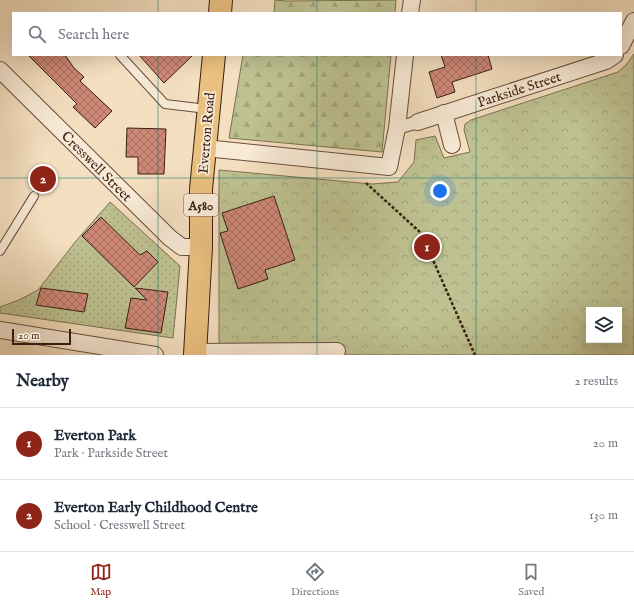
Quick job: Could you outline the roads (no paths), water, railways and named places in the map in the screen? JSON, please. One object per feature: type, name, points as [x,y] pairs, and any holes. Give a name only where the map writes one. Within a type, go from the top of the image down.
[{"type":"main road","points":[[220,12],[221,0]]},
{"type":"main road","name":"Everton Road","points":[[195,354],[201,247],[201,189],[214,56]]},
{"type":"street","points":[[410,12],[412,0]]},
{"type":"street","points":[[622,44],[634,21]]},
{"type":"street","points":[[205,148],[389,167],[397,128],[405,56]]},
{"type":"street","name":"Parkside Street","points":[[397,128],[606,61],[614,56]]},
{"type":"street","name":"Cresswell Street","points":[[0,70],[170,238],[182,247],[201,247]]},
{"type":"street","points":[[444,113],[452,145]]},
{"type":"street","points":[[0,330],[155,355]]},
{"type":"street","points":[[195,354],[337,351]]},
{"type":"lane","points":[[121,56],[165,104],[208,109]]},
{"type":"lane","points":[[0,251],[34,196]]},
{"type":"place","name":"Everton Early Childhood Centre","points":[[43,179]]},
{"type":"place","name":"Everton Park","points":[[427,247]]}]
